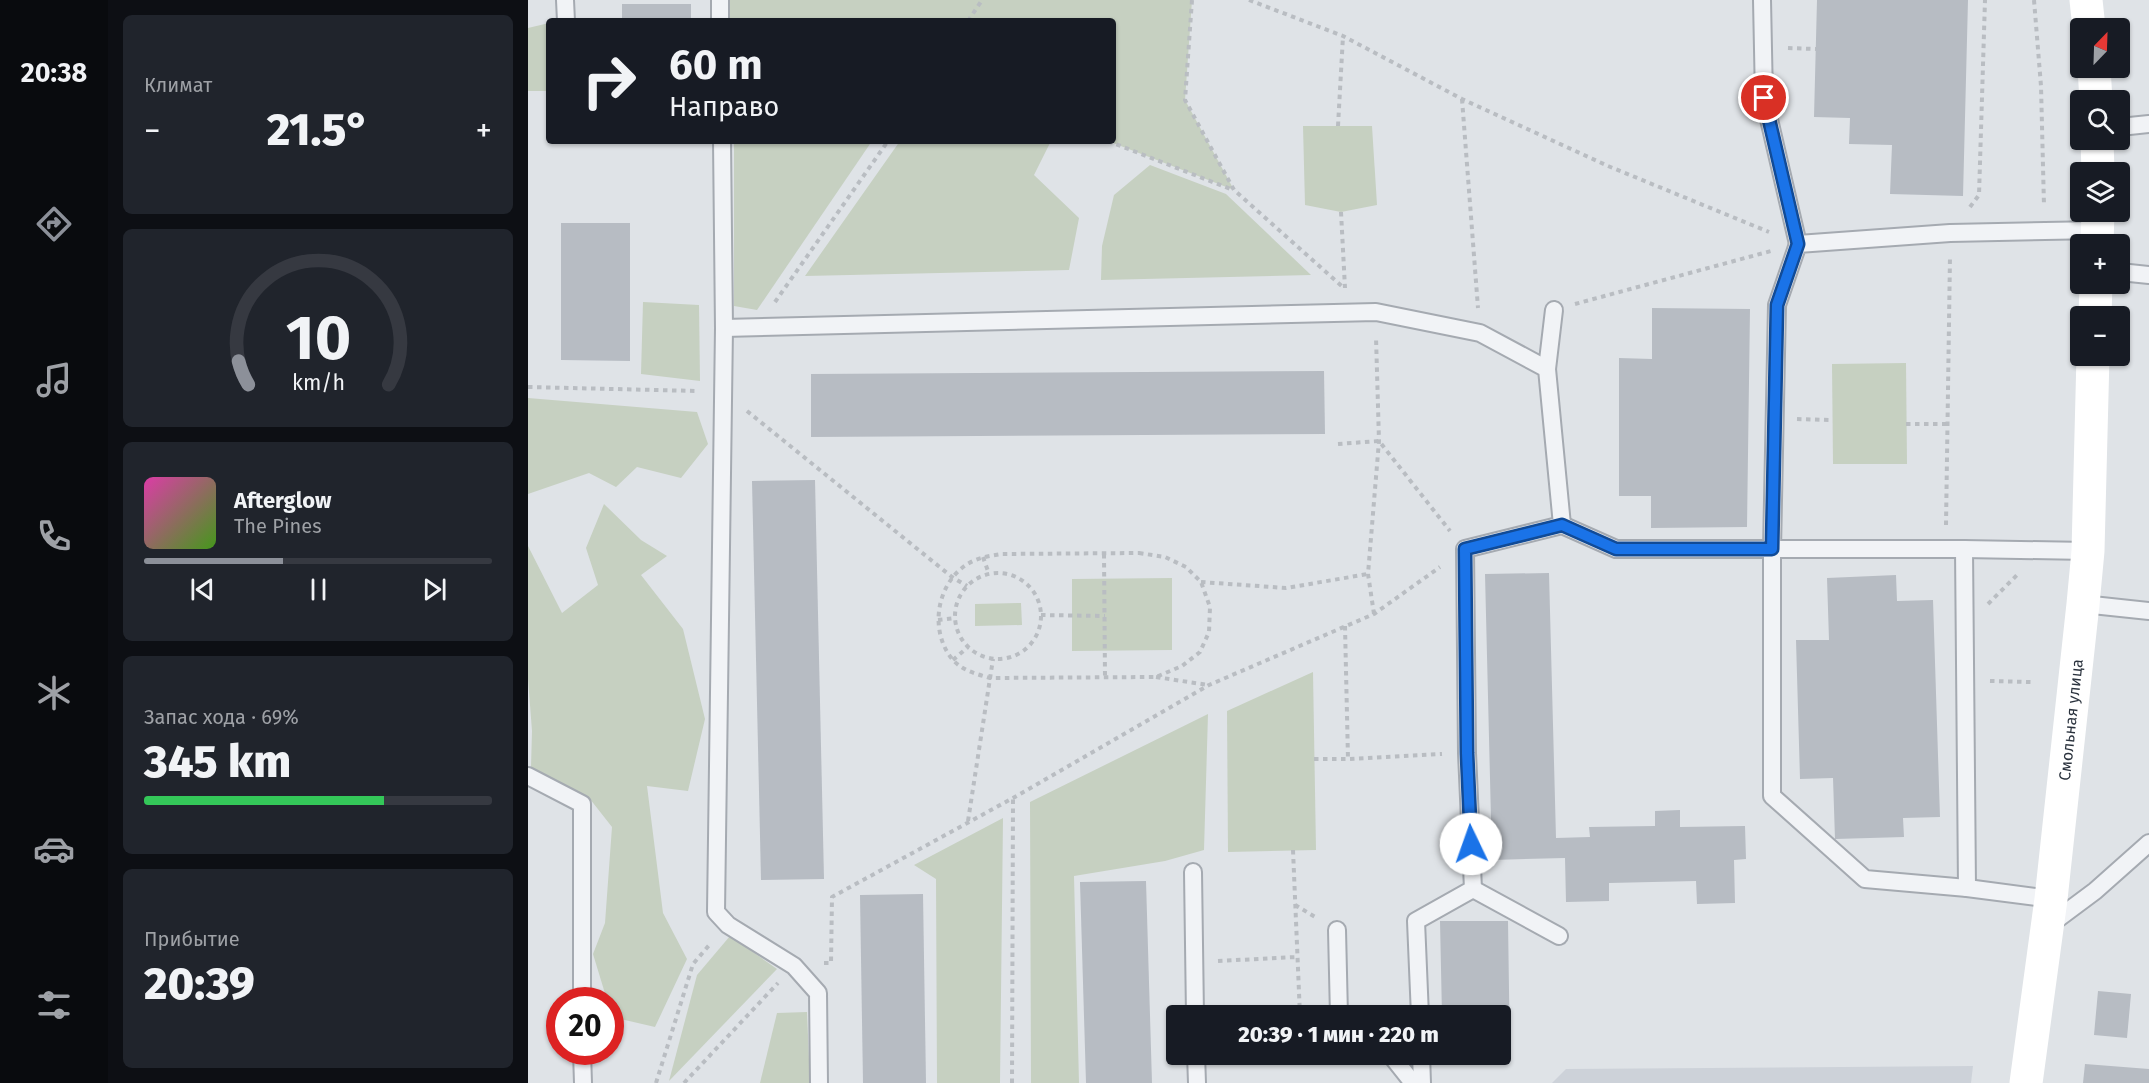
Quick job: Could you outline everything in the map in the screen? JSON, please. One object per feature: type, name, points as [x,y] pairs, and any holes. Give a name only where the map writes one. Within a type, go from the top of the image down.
[{"type":"street","points":[[2086,0],[2088,18]]},
{"type":"street","name":"Смольная улица","points":[[2026,1083],[2049,913],[2088,551],[2093,366]]},
{"type":"lane","points":[[565,0],[566,18]]},
{"type":"lane","points":[[720,0],[720,18]]},
{"type":"lane","points":[[1762,0],[1764,98],[1798,244],[1777,305],[1772,549],[1772,795],[1864,879],[1967,888],[2049,913],[2095,891],[2149,843]]},
{"type":"lane","points":[[2130,126],[2149,124]]},
{"type":"lane","points":[[722,144],[724,392],[716,912],[728,925],[794,966],[818,993],[819,1083]]},
{"type":"lane","points":[[1798,244],[1950,233],[2098,229]]},
{"type":"lane","points":[[2130,273],[2149,275]]},
{"type":"lane","points":[[1554,310],[1547,369],[1562,525]]},
{"type":"lane","points":[[724,328],[1376,312],[1480,333],[1547,369]]},
{"type":"lane","points":[[1473,889],[1467,753],[1465,549],[1562,525],[1616,549],[2088,551]]},
{"type":"lane","points":[[1964,549],[1967,888]]},
{"type":"lane","points":[[2083,604],[2149,611]]},
{"type":"lane","points":[[528,776],[582,804],[582,987]]},
{"type":"lane","points":[[1193,872],[1195,1005]]},
{"type":"lane","points":[[1473,889],[1559,936]]},
{"type":"lane","points":[[1420,1005],[1416,921],[1473,889]]},
{"type":"lane","points":[[1337,930],[1338,1005]]},
{"type":"lane","points":[[582,1065],[582,1083]]},
{"type":"lane","points":[[1196,1065],[1197,1083]]},
{"type":"lane","points":[[1399,1065],[1413,1083]]},
{"type":"lane","points":[[1421,1065],[1422,1083]]},
{"type":"path","points":[[970,18],[982,0]]},
{"type":"path","points":[[1192,0],[1185,100],[1234,190],[1345,289],[1376,312],[1379,441],[1368,574],[1374,614]]},
{"type":"path","points":[[1249,0],[1343,36],[1462,99],[1608,166],[1798,244]]},
{"type":"path","points":[[1946,549],[1950,233],[1979,195],[1985,0]]},
{"type":"path","points":[[2034,0],[2041,86],[2045,232]]},
{"type":"path","points":[[1338,126],[1343,36]]},
{"type":"path","points":[[1462,99],[1480,333]]},
{"type":"path","points":[[757,327],[886,144]]},
{"type":"path","points":[[1116,144],[1234,190]]},
{"type":"path","points":[[1341,212],[1345,289]]},
{"type":"path","points":[[1554,310],[1798,244]]},
{"type":"path","points":[[528,387],[724,392],[952,577],[967,586]]},
{"type":"path","points":[[1906,424],[1947,424]]},
{"type":"path","points":[[1338,444],[1379,441]]},
{"type":"path","points":[[1379,441],[1452,533]]},
{"type":"path","points":[[1965,627],[2041,551]]},
{"type":"path","points":[[1156,677],[1182,666],[1200,652],[1209,632],[1210,607],[1201,582],[1186,567],[1165,557],[1139,553],[1001,554],[983,557],[967,564],[952,577],[941,599],[938,620],[944,643],[953,660],[970,672],[990,678],[1156,677],[1209,685]]},
{"type":"path","points":[[1104,554],[1105,677]]},
{"type":"path","points":[[983,557],[989,574]]},
{"type":"path","points":[[684,1083],[794,966],[831,963],[832,897],[1012,798],[1209,685],[1374,614],[1436,570]]},
{"type":"path","points":[[989,574],[1008,574],[1024,582],[1036,596],[1041,615],[1038,633],[1028,648],[1012,658],[993,659],[968,647],[958,634],[955,618],[958,601],[967,586],[977,578],[989,574]]},
{"type":"path","points":[[1201,582],[1286,588],[1368,574]]},
{"type":"path","points":[[1041,615],[1105,616]]},
{"type":"path","points":[[938,620],[955,618]]},
{"type":"path","points":[[1345,626],[1348,759]]},
{"type":"path","points":[[953,660],[968,647]]},
{"type":"path","points":[[968,822],[993,659]]},
{"type":"path","points":[[1965,681],[2031,682]]},
{"type":"path","points":[[1314,759],[1424,754]]},
{"type":"path","points":[[1012,798],[1012,1083]]},
{"type":"path","points":[[1293,850],[1300,1005]]},
{"type":"path","points":[[656,1083],[693,964],[728,925]]},
{"type":"path","points":[[1194,963],[1298,957]]},
{"type":"shaded area","points":[[1973,1066],[1971,1083],[1552,1083],[1566,1069]]},
{"type":"green space","points":[[720,0],[1192,0],[1185,100],[1234,190],[1116,144],[1116,18],[720,18]]},
{"type":"green space","points":[[546,24],[546,91],[528,91],[528,28]]},
{"type":"green space","points":[[1303,126],[1372,126],[1377,205],[1341,212],[1305,205]]},
{"type":"green space","points":[[734,144],[870,144],[757,310],[734,306]]},
{"type":"green space","points":[[898,144],[1050,144],[1034,175],[1079,218],[1069,270],[805,276]]},
{"type":"green space","points":[[1150,165],[1226,194],[1311,275],[1101,280],[1102,246],[1114,195]]},
{"type":"green space","points":[[643,302],[699,305],[700,381],[641,374]]},
{"type":"green space","points":[[1906,363],[1907,464],[1833,464],[1832,364]]},
{"type":"green space","points":[[528,398],[697,412],[708,444],[681,478],[637,467],[616,487],[589,473],[528,494]]},
{"type":"green space","points":[[604,504],[641,540],[667,556],[641,575],[683,629],[705,719],[688,791],[647,786],[663,913],[687,959],[655,1027],[624,1020],[624,987],[603,987],[593,954],[605,923],[612,827],[590,799],[531,767],[532,731],[528,679],[528,546],[562,613],[598,585],[586,548]]},
{"type":"green space","points":[[1172,578],[1172,650],[1072,651],[1072,579]]},
{"type":"green space","points":[[1021,603],[1022,625],[975,626],[975,604]]},
{"type":"green space","points":[[1313,672],[1316,850],[1228,852],[1227,711]]},
{"type":"green space","points":[[1208,714],[1204,850],[1165,861],[1074,876],[1079,1083],[1031,1083],[1030,802]]},
{"type":"green space","points":[[1003,818],[1000,1083],[937,1083],[936,879],[914,865]]},
{"type":"green space","points":[[730,936],[777,969],[669,1081],[697,975]]},
{"type":"green space","points":[[807,1012],[810,1083],[760,1083],[777,1013]]},
{"type":"building","points":[[1817,0],[1968,0],[1963,196],[1890,194],[1892,145],[1849,144],[1850,118],[1814,117]]},
{"type":"building","points":[[622,4],[691,4],[691,18],[622,18]]},
{"type":"building","points":[[561,223],[630,223],[630,361],[561,360]]},
{"type":"building","points":[[1652,308],[1750,309],[1747,527],[1651,528],[1651,496],[1619,496],[1619,358],[1652,359]]},
{"type":"building","points":[[1324,371],[1325,434],[811,437],[811,374]]},
{"type":"building","points":[[815,480],[824,879],[761,880],[752,481]]},
{"type":"building","points":[[1549,573],[1556,838],[1590,837],[1589,827],[1655,826],[1655,811],[1680,810],[1680,827],[1745,826],[1746,859],[1734,860],[1735,903],[1697,904],[1696,881],[1609,883],[1609,901],[1566,902],[1565,858],[1492,860],[1485,574]]},
{"type":"building","points":[[1896,575],[1897,601],[1933,600],[1940,817],[1903,818],[1904,837],[1835,839],[1833,778],[1800,779],[1796,640],[1829,640],[1827,578]]},
{"type":"building","points":[[1146,881],[1152,1083],[1086,1083],[1080,882]]},
{"type":"building","points":[[923,894],[926,1083],[863,1083],[860,895]]},
{"type":"building","points":[[1440,921],[1508,921],[1509,1005],[1442,1005]]},
{"type":"building","points":[[2098,991],[2131,994],[2127,1038],[2094,1035]]},
{"type":"building","points":[[2085,1064],[2149,1069],[2149,1083],[2083,1083]]},
{"type":"route","points":[[1471,844],[1467,753],[1465,549],[1562,525],[1616,549],[1772,549],[1777,305],[1798,244],[1764,98]]}]
